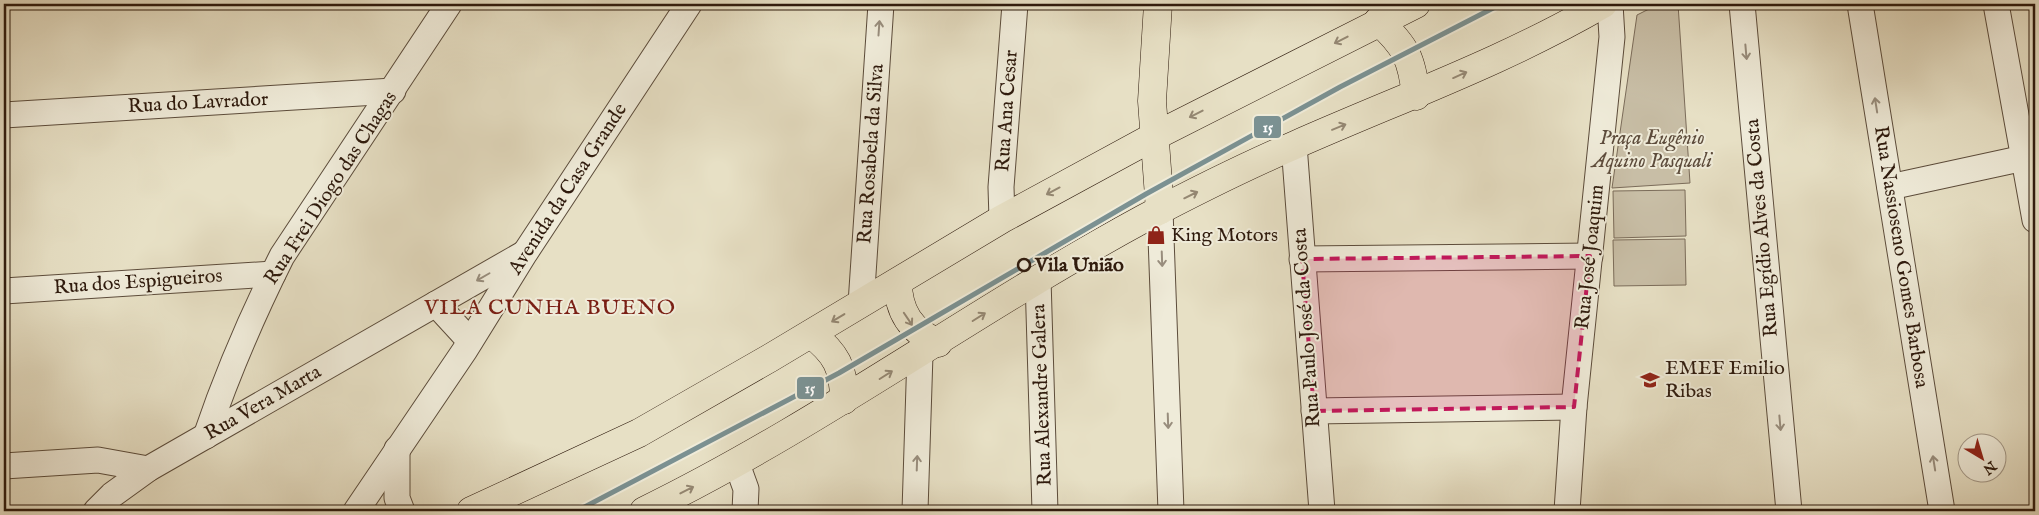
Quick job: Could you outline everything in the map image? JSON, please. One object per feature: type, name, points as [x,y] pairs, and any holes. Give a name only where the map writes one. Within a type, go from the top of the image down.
[{"type":"main road","points":[[1158,4],[1152,101],[1153,137],[1160,210]]},
{"type":"main road","points":[[471,511],[639,432],[811,334],[1002,218],[1153,137],[1416,4]]},
{"type":"main road","points":[[644,511],[737,464],[929,348],[1038,279],[1160,210],[1294,145],[1416,96],[1505,55],[1603,4]]},
{"type":"main road","points":[[1378,22],[1396,37],[1409,58],[1416,96]]},
{"type":"main road","points":[[898,282],[899,303],[908,322],[929,348]]},
{"type":"main road","points":[[811,334],[833,353],[844,381],[844,400]]},
{"type":"street","name":"Rua Frei Diogo das Chagas","points":[[206,436],[220,394],[282,256],[449,4]]},
{"type":"street","name":"Avenida da Casa Grande","points":[[356,511],[470,341],[525,253],[689,4]]},
{"type":"street","name":"Rua Rosabela da Silva","points":[[861,304],[881,4]]},
{"type":"street","name":"Rua Ana Cesar","points":[[1002,218],[1002,187],[1015,4]]},
{"type":"street","name":"Rua José Joaquim","points":[[1567,511],[1574,407],[1612,37],[1610,4]]},
{"type":"street","name":"Rua Egídio Alves da Costa","points":[[1742,4],[1789,511]]},
{"type":"street","name":"Rua Nassioseno Gomes Barbosa","points":[[1860,4],[1942,511]]},
{"type":"street","points":[[1996,4],[2030,155],[2035,220]]},
{"type":"street","name":"Rua do Lavrador","points":[[4,115],[393,91]]},
{"type":"street","name":"Rua Paulo José da Costa","points":[[1294,145],[1322,511]]},
{"type":"street","points":[[1890,187],[2030,155]]},
{"type":"street","points":[[1160,210],[1171,511]]},
{"type":"street","name":"Rua Vera Marta","points":[[96,511],[112,495],[148,469],[525,253]]},
{"type":"street","points":[[1302,259],[1590,256]]},
{"type":"street","name":"Rua dos Espigueiros","points":[[4,291],[273,274]]},
{"type":"street","name":"Rua Alexandre Galera","points":[[1038,279],[1045,511]]},
{"type":"street","points":[[436,304],[470,341]]},
{"type":"street","points":[[915,511],[929,348]]},
{"type":"street","points":[[1314,411],[1574,407]]},
{"type":"street","points":[[397,448],[398,498],[402,511]]},
{"type":"street","points":[[4,466],[98,460],[148,469]]},
{"type":"street","points":[[737,464],[746,489],[745,511]]},
{"type":"highlighted area","points":[[1590,256],[1574,407],[1314,411],[1302,259]]},
{"type":"green space","name":"Praça Eugênio Aquino Pasquali","points":[[1678,4],[1690,183],[1612,188],[1637,15],[1657,5]]},
{"type":"green space","points":[[1685,190],[1686,236],[1614,238],[1613,191]]},
{"type":"green space","points":[[1685,239],[1686,285],[1614,286],[1613,240]]},
{"type":"transit line","name":"15","points":[[577,511],[839,373],[1146,194],[1340,87],[1501,4]]},
{"type":"place","name":"King Motors","points":[[1156,235]]},
{"type":"place","name":"Vila União","points":[[1024,265]]},
{"type":"place","name":"EMEF Emilio Ribas","points":[[1650,380]]},
{"type":"district","name":"VILA CUNHA BUENO","points":[[550,308]]}]
